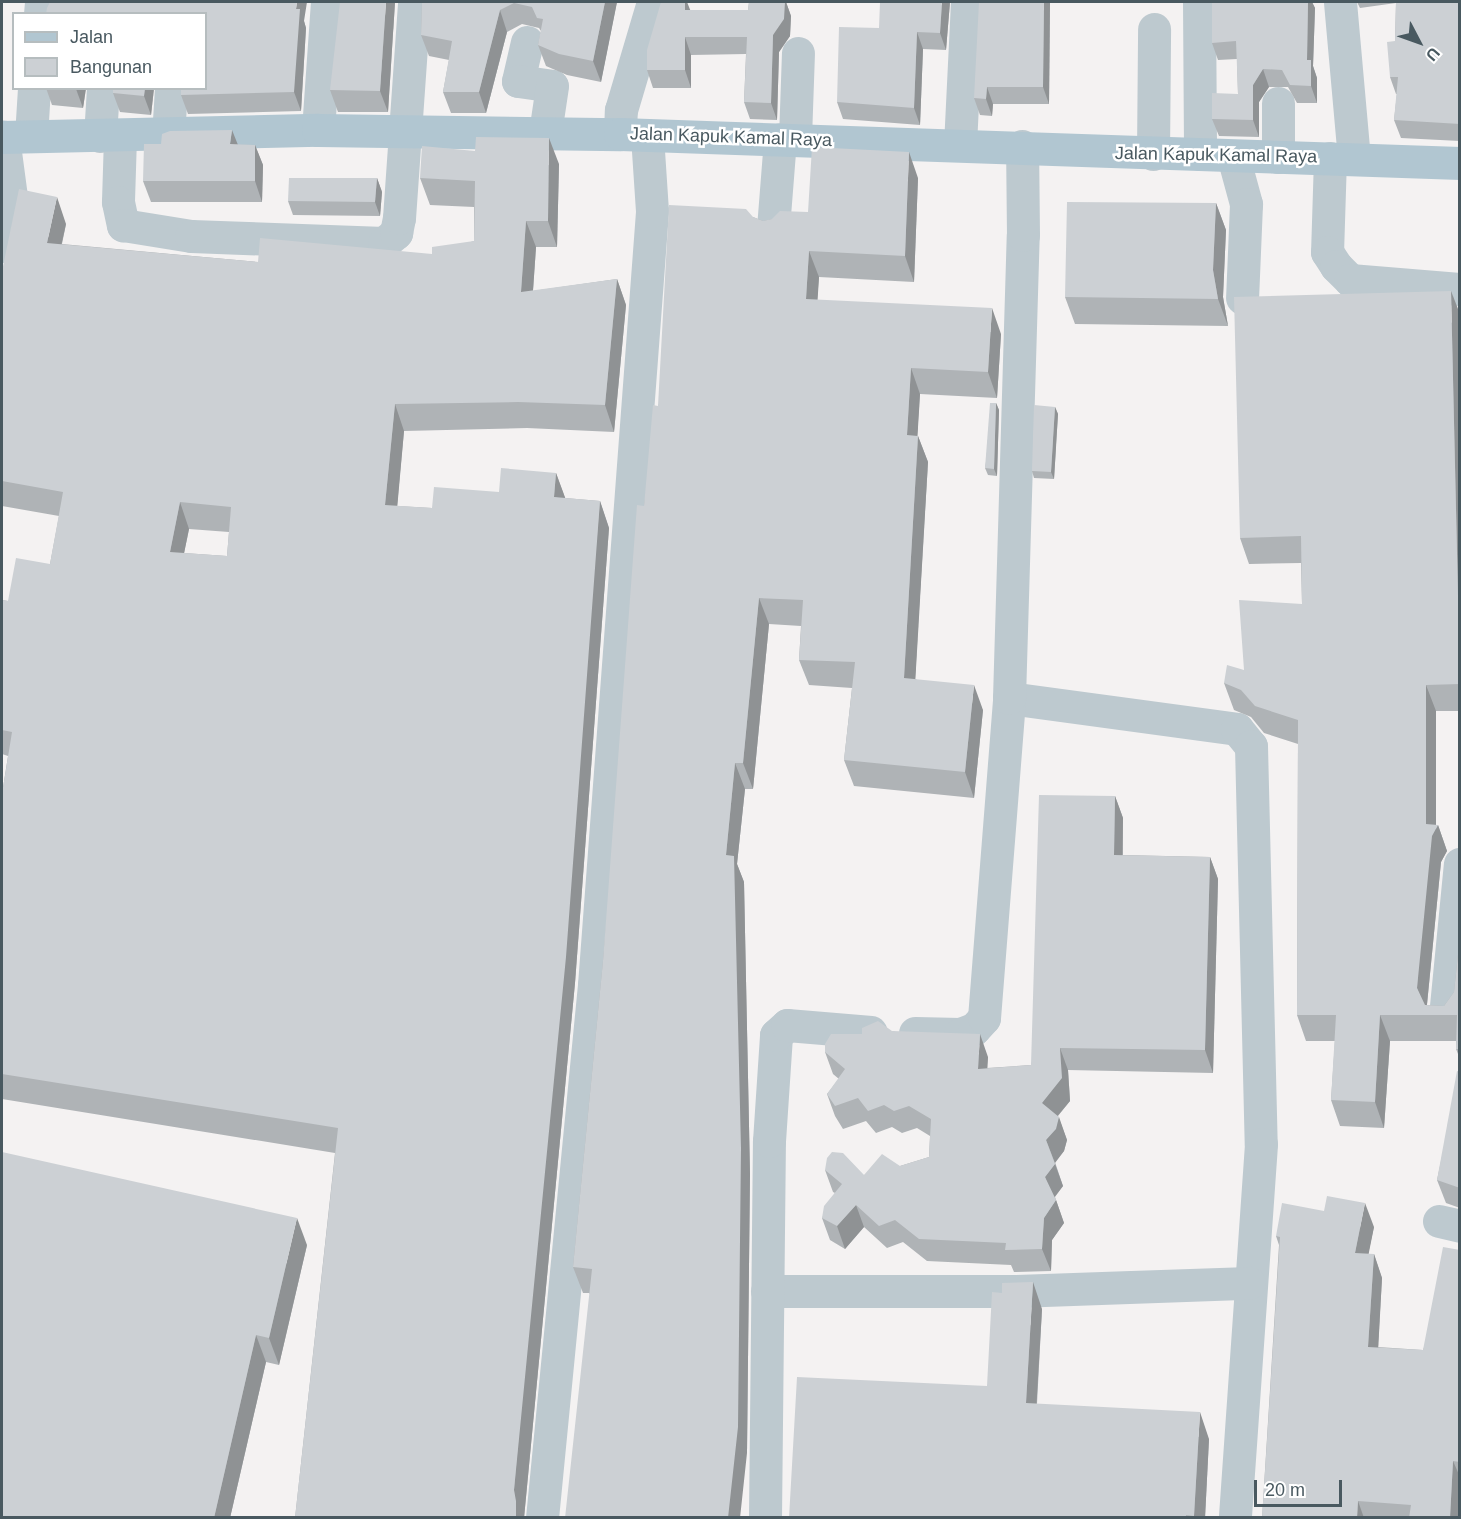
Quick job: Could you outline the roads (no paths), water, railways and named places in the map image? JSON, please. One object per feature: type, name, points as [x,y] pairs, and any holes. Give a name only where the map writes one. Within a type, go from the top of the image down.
[{"type":"main road","name":"Jalan Kapuk Kamal Raya","points":[[12,137],[168,136],[318,130],[633,134],[1022,146],[1153,154],[1342,158],[1460,164]]},
{"type":"street","points":[[318,130],[327,2]]},
{"type":"street","points":[[103,90],[117,202],[123,225],[191,236],[384,243],[396,233],[399,218],[414,2]]},
{"type":"street","points":[[542,1518],[594,985],[652,211],[624,100],[653,2]]},
{"type":"street","points":[[960,145],[967,2]]},
{"type":"street","points":[[1199,2],[1200,154]]},
{"type":"street","points":[[1340,2],[1342,158],[1327,252],[1336,266],[1350,280],[1460,289]]},
{"type":"street","points":[[1153,154],[1154,29]]},
{"type":"street","points":[[527,42],[518,81],[552,86],[545,133]]},
{"type":"street","points":[[773,228],[798,53]]},
{"type":"street","points":[[2,246],[11,197],[12,137],[33,90]]},
{"type":"street","points":[[168,136],[171,90]]},
{"type":"street","points":[[1278,103],[1278,157]]},
{"type":"street","points":[[765,1518],[768,1291],[776,1035],[787,1025],[886,1032],[960,1034],[975,1029],[984,1018],[1009,698],[1023,235],[1022,146]]},
{"type":"street","points":[[1233,156],[1246,204],[1242,298]]},
{"type":"street","points":[[1009,698],[1237,729],[1251,747],[1261,1144],[1249,1283],[1235,1518]]},
{"type":"street","points":[[1444,1016],[1460,864]]},
{"type":"street","points":[[768,1291],[1016,1291],[1249,1283]]}]
